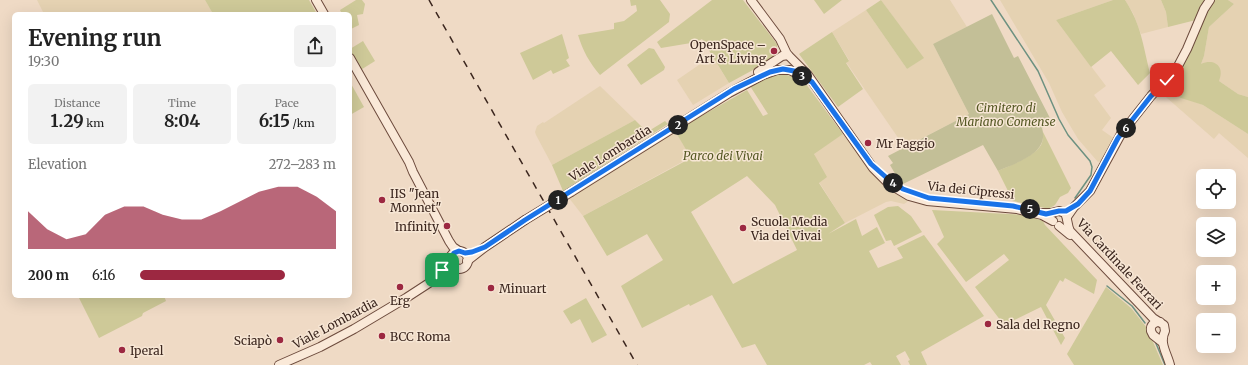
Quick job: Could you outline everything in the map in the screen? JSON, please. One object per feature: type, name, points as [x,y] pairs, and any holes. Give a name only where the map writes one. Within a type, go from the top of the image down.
[{"type":"main road","points":[[316,0],[323,12]]},
{"type":"main road","points":[[751,0],[782,43],[792,67],[785,69],[779,64],[787,58]]},
{"type":"main road","points":[[1063,215],[1064,224],[1056,223],[1052,218],[1063,215],[1074,207],[1090,191],[1121,134],[1151,96],[1177,68],[1204,9],[1210,0]]},
{"type":"main road","name":"Via dei Cipressi","points":[[787,58],[806,74],[875,171],[889,184],[902,192],[916,198],[935,202],[1017,208],[1039,214],[1056,223]]},
{"type":"main road","name":"Viale Lombardia","points":[[282,363],[323,345],[352,330],[446,272],[464,267],[467,261],[485,247],[525,220],[787,58]]},
{"type":"main road","points":[[352,62],[409,162],[450,241],[456,255],[453,266],[457,268]]},
{"type":"main road","points":[[352,69],[406,164],[413,172]]},
{"type":"main road","name":"Via dei Cipressi","points":[[785,69],[794,71],[812,82]]},
{"type":"main road","name":"Viale Lombardia","points":[[729,93],[766,73],[785,69]]},
{"type":"main road","name":"Via dei Cipressi","points":[[871,164],[893,184],[910,193],[923,197],[1013,206],[1046,214],[1063,215]]},
{"type":"main road","name":"Via Cardinale Ferrari","points":[[1063,215],[1068,227],[1075,236],[1154,318],[1156,324]]},
{"type":"main road","name":"Via Cardinale Ferrari","points":[[1056,223],[1067,232],[1111,279],[1149,315],[1156,324]]},
{"type":"main road","name":"Viale Lombardia","points":[[282,363],[410,292],[438,274],[456,255],[474,252],[485,247]]},
{"type":"main road","points":[[456,255],[467,257],[467,261]]},
{"type":"main road","points":[[1161,338],[1165,331],[1165,327],[1156,324],[1151,332],[1161,338],[1170,365]]},
{"type":"shaded area","points":[[37,0],[205,0],[212,12],[43,12]]},
{"type":"shaded area","points":[[881,0],[950,0],[967,27],[933,44],[969,114],[899,150],[901,147],[901,142],[846,62],[849,60],[832,32],[866,10],[907,69],[923,58]]},
{"type":"shaded area","points":[[1000,0],[1113,0],[1056,20],[1106,86],[1094,95],[1111,118],[1102,130],[1115,139],[1102,161],[1098,162],[1078,139],[1062,112],[1049,83]]},
{"type":"shaded area","points":[[1125,0],[1161,0],[1166,12],[1168,27],[1141,34],[1133,13]]},
{"type":"shaded area","points":[[1228,0],[1248,0],[1248,97],[1238,94],[1219,81],[1201,64],[1204,56],[1209,27],[1234,4]]},
{"type":"shaded area","points":[[712,56],[729,83],[693,105],[677,80]]},
{"type":"shaded area","points":[[600,86],[635,120],[552,165],[536,135],[535,132],[537,126],[543,122],[544,123]]},
{"type":"shaded area","points":[[1163,86],[1181,97],[1203,105],[1248,134],[1248,158],[1219,133],[1214,139],[1159,91]]},
{"type":"shaded area","points":[[675,131],[691,157],[583,216],[569,198]]},
{"type":"shaded area","points":[[843,134],[880,178],[908,200],[907,202],[904,204],[891,201],[886,202],[845,223],[819,182],[814,153]]},
{"type":"green space","points":[[205,0],[309,0],[316,12],[212,12]]},
{"type":"green space","points":[[356,0],[362,0],[365,4],[363,14],[357,15],[359,25],[352,28],[352,12],[341,12],[340,10]]},
{"type":"green space","points":[[630,0],[660,0],[670,14],[669,22],[600,75],[587,56],[578,35],[614,29],[614,23],[624,21],[637,11],[636,5],[631,6]]},
{"type":"green space","points":[[712,0],[743,0],[777,44],[777,53],[773,59],[729,83],[702,39],[697,42],[661,48],[657,42]]},
{"type":"green space","points":[[814,0],[842,0],[824,14]]},
{"type":"green space","points":[[881,0],[924,58],[907,69],[866,10]]},
{"type":"green space","points":[[1113,0],[1125,0],[1135,18],[1141,35],[1150,73],[1138,85],[1111,51],[1091,67],[1056,20]]},
{"type":"green space","points":[[1161,0],[1206,0],[1196,20],[1168,27],[1166,12]]},
{"type":"green space","points":[[1212,0],[1228,0],[1234,4],[1209,27],[1204,56],[1201,64],[1211,62],[1218,65],[1221,72],[1219,81],[1238,94],[1248,97],[1248,134],[1203,105],[1181,98],[1163,86]]},
{"type":"green space","name":"Cimitero di Mariano Comense","points":[[992,14],[1014,58],[1018,56],[1052,122],[1042,128],[1043,137],[1041,145],[1036,151],[1022,161],[998,171],[983,145],[903,184],[900,176],[897,177],[890,165],[893,163],[888,156],[969,114],[933,44]]},
{"type":"green space","points":[[832,32],[849,61],[846,63],[863,89],[838,107],[799,54]]},
{"type":"green space","points":[[562,34],[569,58],[566,60],[570,66],[553,74],[551,70],[533,80],[520,53]]},
{"type":"green space","points":[[363,41],[375,61],[359,71],[352,59],[352,48]]},
{"type":"green space","points":[[649,48],[654,49],[665,67],[664,70],[641,85],[627,65]]},
{"type":"green space","name":"Parco dei Vivai","points":[[774,74],[787,75],[798,79],[806,84],[843,134],[814,154],[827,177],[819,183],[845,223],[828,234],[856,219],[862,236],[877,227],[885,243],[869,251],[878,268],[903,258],[897,248],[924,235],[984,316],[921,352],[927,365],[910,365],[908,361],[910,360],[905,351],[896,356],[901,365],[872,365],[870,362],[864,365],[767,365],[755,344],[742,348],[712,295],[690,306],[689,304],[642,328],[621,286],[663,260],[647,234],[607,256],[583,216],[691,158],[675,131],[747,90],[763,116],[768,114],[750,86]],"holes":[[[747,176],[775,205],[797,250],[733,284],[691,212]]]},
{"type":"green space","points":[[352,86],[364,107],[352,114]]},
{"type":"green space","points":[[635,120],[647,132],[665,121],[668,124],[563,191],[552,165]]},
{"type":"green space","points":[[1043,132],[1071,188],[1068,193],[1060,197],[1055,205],[1050,208],[1013,201],[998,171],[1027,157],[1038,149],[1042,142]]},
{"type":"green space","points":[[898,206],[911,216],[922,232],[894,246],[891,240],[886,241],[874,215],[888,207]]},
{"type":"green space","points":[[932,210],[1028,215],[1043,221],[1045,225],[1097,280],[1094,294],[1065,278],[1063,282],[1060,280],[1046,305],[1065,338],[1061,345],[1041,307],[1004,325],[975,287],[1009,260],[1004,254],[966,282],[937,244],[944,237]]},
{"type":"green space","points":[[1106,287],[1131,308],[1147,328],[1163,365],[1074,365],[1067,354]]},
{"type":"green space","points":[[79,298],[165,298],[166,301],[143,313],[142,316],[99,338]]},
{"type":"green space","points":[[586,298],[607,335],[592,343],[580,319],[571,324],[563,311]]},
{"type":"waterway","points":[[991,0],[1038,71],[1059,119],[1068,135],[1090,161],[1092,167],[1091,175],[1075,198]]},
{"type":"waterway","points":[[1107,286],[1132,306],[1145,323]]},
{"type":"waterway","points":[[1155,341],[1165,365]]},
{"type":"railway","points":[[429,0],[637,365]]},
{"type":"place","name":"OpenSpace – Art & Living","points":[[774,51]]},
{"type":"place","name":"Mr Faggio","points":[[868,143]]},
{"type":"place","name":"IIS \"Jean Monnet\"","points":[[382,200]]},
{"type":"place","name":"Infinity","points":[[447,226]]},
{"type":"place","name":"Scuola Media Via dei Vivai","points":[[743,228]]},
{"type":"place","name":"Erg","points":[[400,287]]},
{"type":"place","name":"Minuart","points":[[491,288]]},
{"type":"place","name":"Sala del Regno","points":[[988,324]]},
{"type":"place","name":"BCC Roma","points":[[382,336]]},
{"type":"place","name":"Sciapò","points":[[280,340]]},
{"type":"place","name":"Iperal","points":[[122,350]]},
{"type":"route","points":[[442,270],[454,253],[459,251],[465,253],[472,252],[485,247],[525,220],[745,83],[771,71],[783,69],[792,70],[812,82],[871,164],[893,184],[910,193],[929,198],[1013,206],[1046,214],[1066,211],[1083,200],[1090,191],[1118,138],[1151,96],[1167,80]]}]
